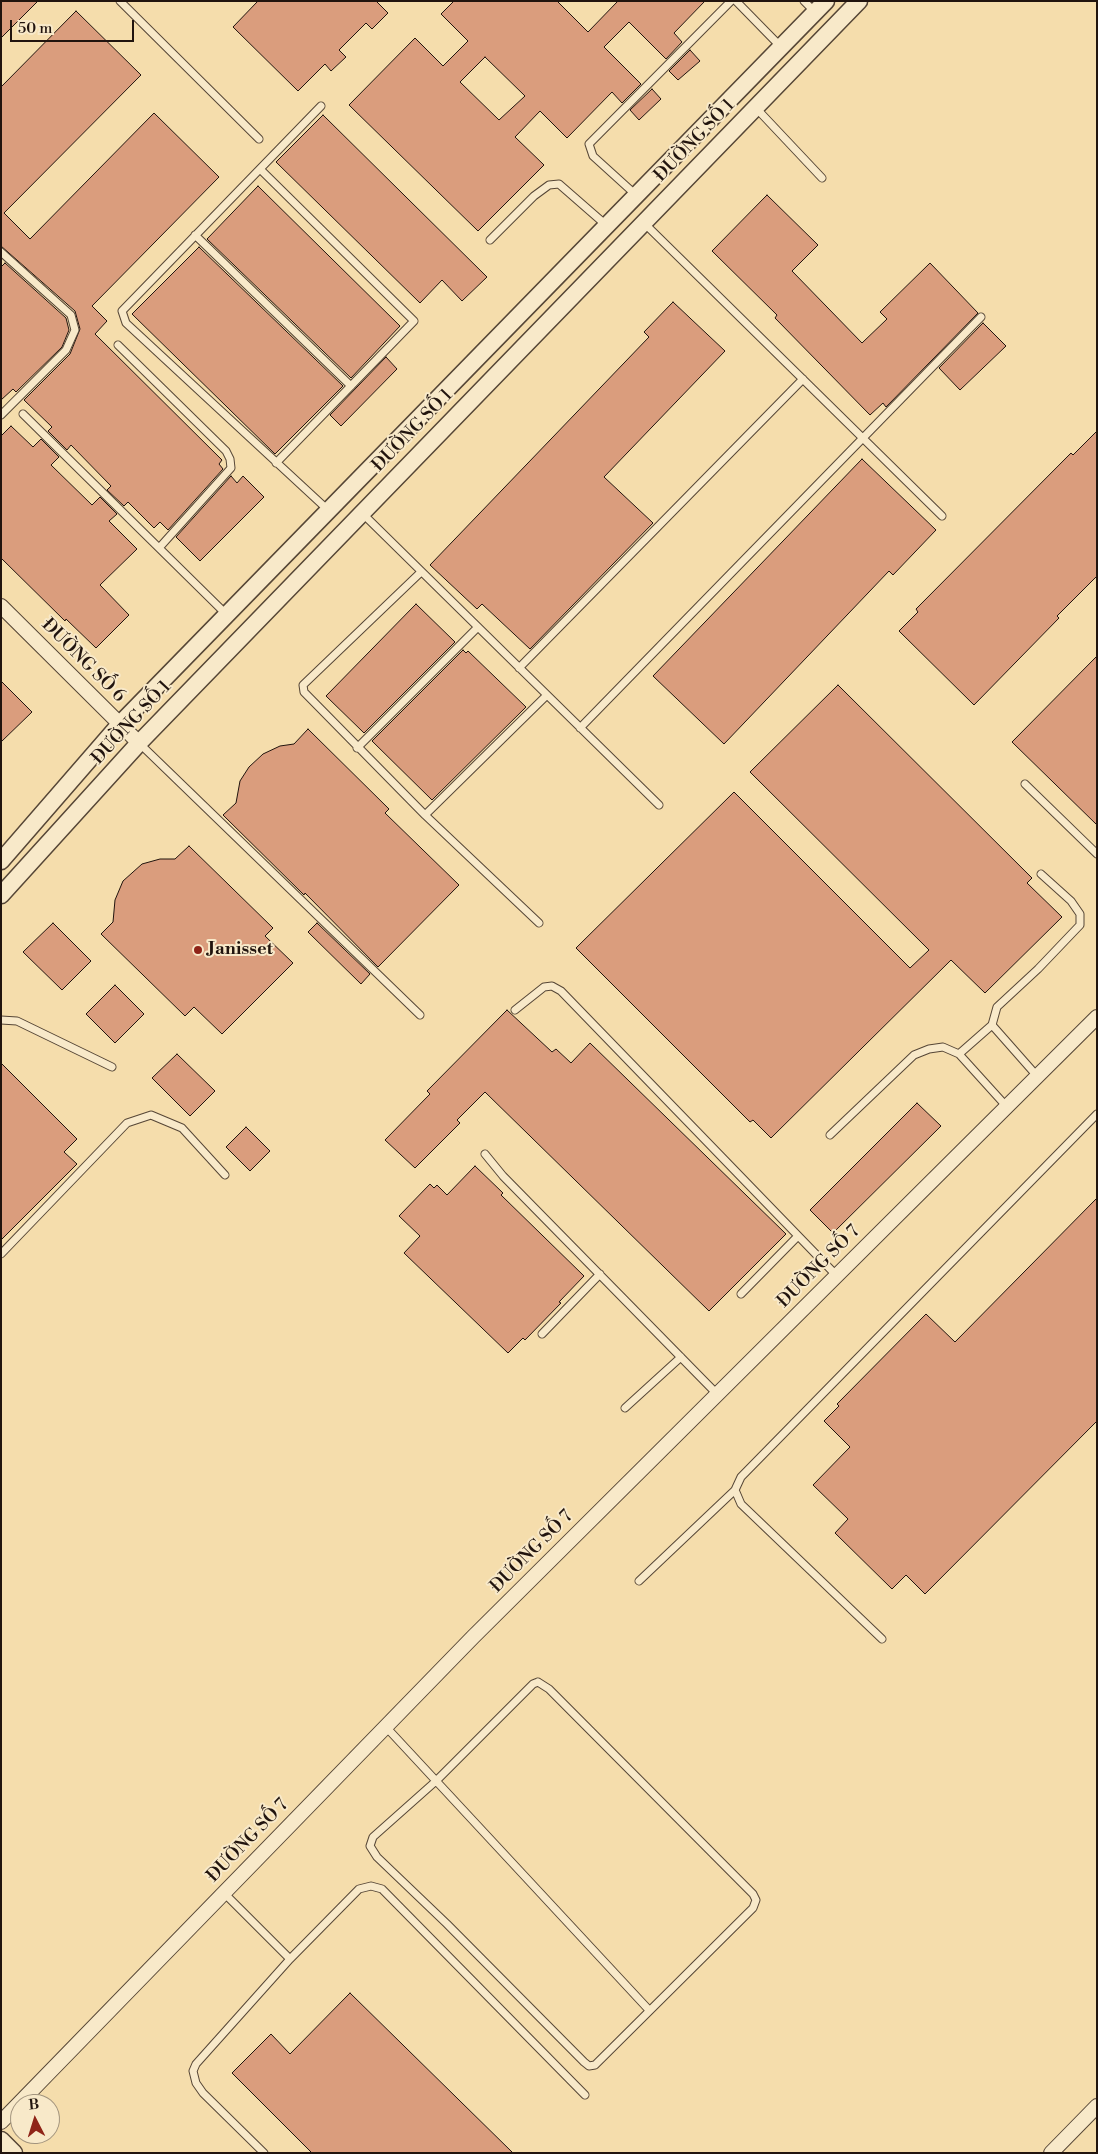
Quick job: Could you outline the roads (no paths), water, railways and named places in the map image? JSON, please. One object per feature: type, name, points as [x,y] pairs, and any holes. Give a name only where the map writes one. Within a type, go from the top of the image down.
[{"type":"street","name":"ĐƯỜNG SỐ 1","points":[[1,895],[139,742],[859,1]]},
{"type":"street","name":"ĐƯỜNG SỐ 1","points":[[1,862],[120,724],[781,47],[815,5]]},
{"type":"street","name":"ĐƯỜNG SỐ 6","points":[[1,606],[139,742]]},
{"type":"street","name":"ĐƯỜNG SỐ 7","points":[[1,2122],[386,1726],[1097,1017]]},
{"type":"street","points":[[1050,2153],[1097,2106]]},
{"type":"street","points":[[1,2140],[14,2153]]},
{"type":"lane","points":[[120,1],[258,139]]},
{"type":"lane","points":[[636,195],[592,156],[589,144],[731,1]]},
{"type":"lane","points":[[736,1],[781,47]]},
{"type":"lane","points":[[321,106],[122,311],[123,318],[133,330],[328,511]]},
{"type":"lane","points":[[756,107],[822,178]]},
{"type":"lane","points":[[260,169],[414,321],[276,463]]},
{"type":"lane","points":[[490,240],[534,196],[549,184],[559,184],[607,226]]},
{"type":"lane","points":[[644,222],[942,516]]},
{"type":"lane","points":[[196,236],[351,386]]},
{"type":"lane","points":[[1,252],[71,315],[75,330],[66,350],[1,415]]},
{"type":"lane","points":[[580,728],[981,317]]},
{"type":"lane","points":[[118,345],[226,451],[230,459],[231,468],[159,548]]},
{"type":"lane","points":[[519,668],[803,379]]},
{"type":"lane","points":[[23,414],[227,615]]},
{"type":"lane","points":[[361,513],[659,806]]},
{"type":"lane","points":[[421,572],[303,686],[307,697],[357,748],[539,923]]},
{"type":"lane","points":[[357,748],[478,627]]},
{"type":"lane","points":[[425,815],[546,695]]},
{"type":"lane","points":[[139,742],[420,1016]]},
{"type":"lane","points":[[1025,784],[1097,854]]},
{"type":"lane","points":[[959,1054],[992,1025],[997,1007],[1045,962],[1080,925],[1080,914],[1071,901],[1041,874]]},
{"type":"lane","points":[[515,1010],[544,987],[552,986],[561,991],[837,1276]]},
{"type":"lane","points":[[1,1020],[18,1021],[112,1067]]},
{"type":"lane","points":[[992,1025],[1037,1076]]},
{"type":"lane","points":[[830,1135],[914,1056],[929,1049],[943,1047],[959,1054],[1007,1106]]},
{"type":"lane","points":[[639,1581],[735,1490],[741,1477],[1097,1114]]},
{"type":"lane","points":[[1,1254],[127,1123],[151,1115],[182,1128],[225,1175]]},
{"type":"lane","points":[[485,1154],[503,1176],[717,1394]]},
{"type":"lane","points":[[741,1294],[798,1236]]},
{"type":"lane","points":[[542,1334],[600,1274]]},
{"type":"lane","points":[[625,1408],[680,1357]]},
{"type":"lane","points":[[735,1490],[741,1504],[882,1638]]},
{"type":"lane","points":[[538,1682],[543,1684],[753,1894],[756,1900],[753,1908],[649,2010],[600,2061],[589,2066],[377,1857],[370,1846],[373,1837],[436,1780],[533,1684],[538,1682]]},
{"type":"lane","points":[[386,1726],[649,2010]]},
{"type":"lane","points":[[264,2153],[202,2093],[196,2083],[193,2071],[196,2064],[290,1959],[359,1889],[371,1886],[382,1889],[585,2095]]},
{"type":"lane","points":[[224,1893],[290,1959]]},
{"type":"place","name":"Janisset","points":[[198,950]]}]
